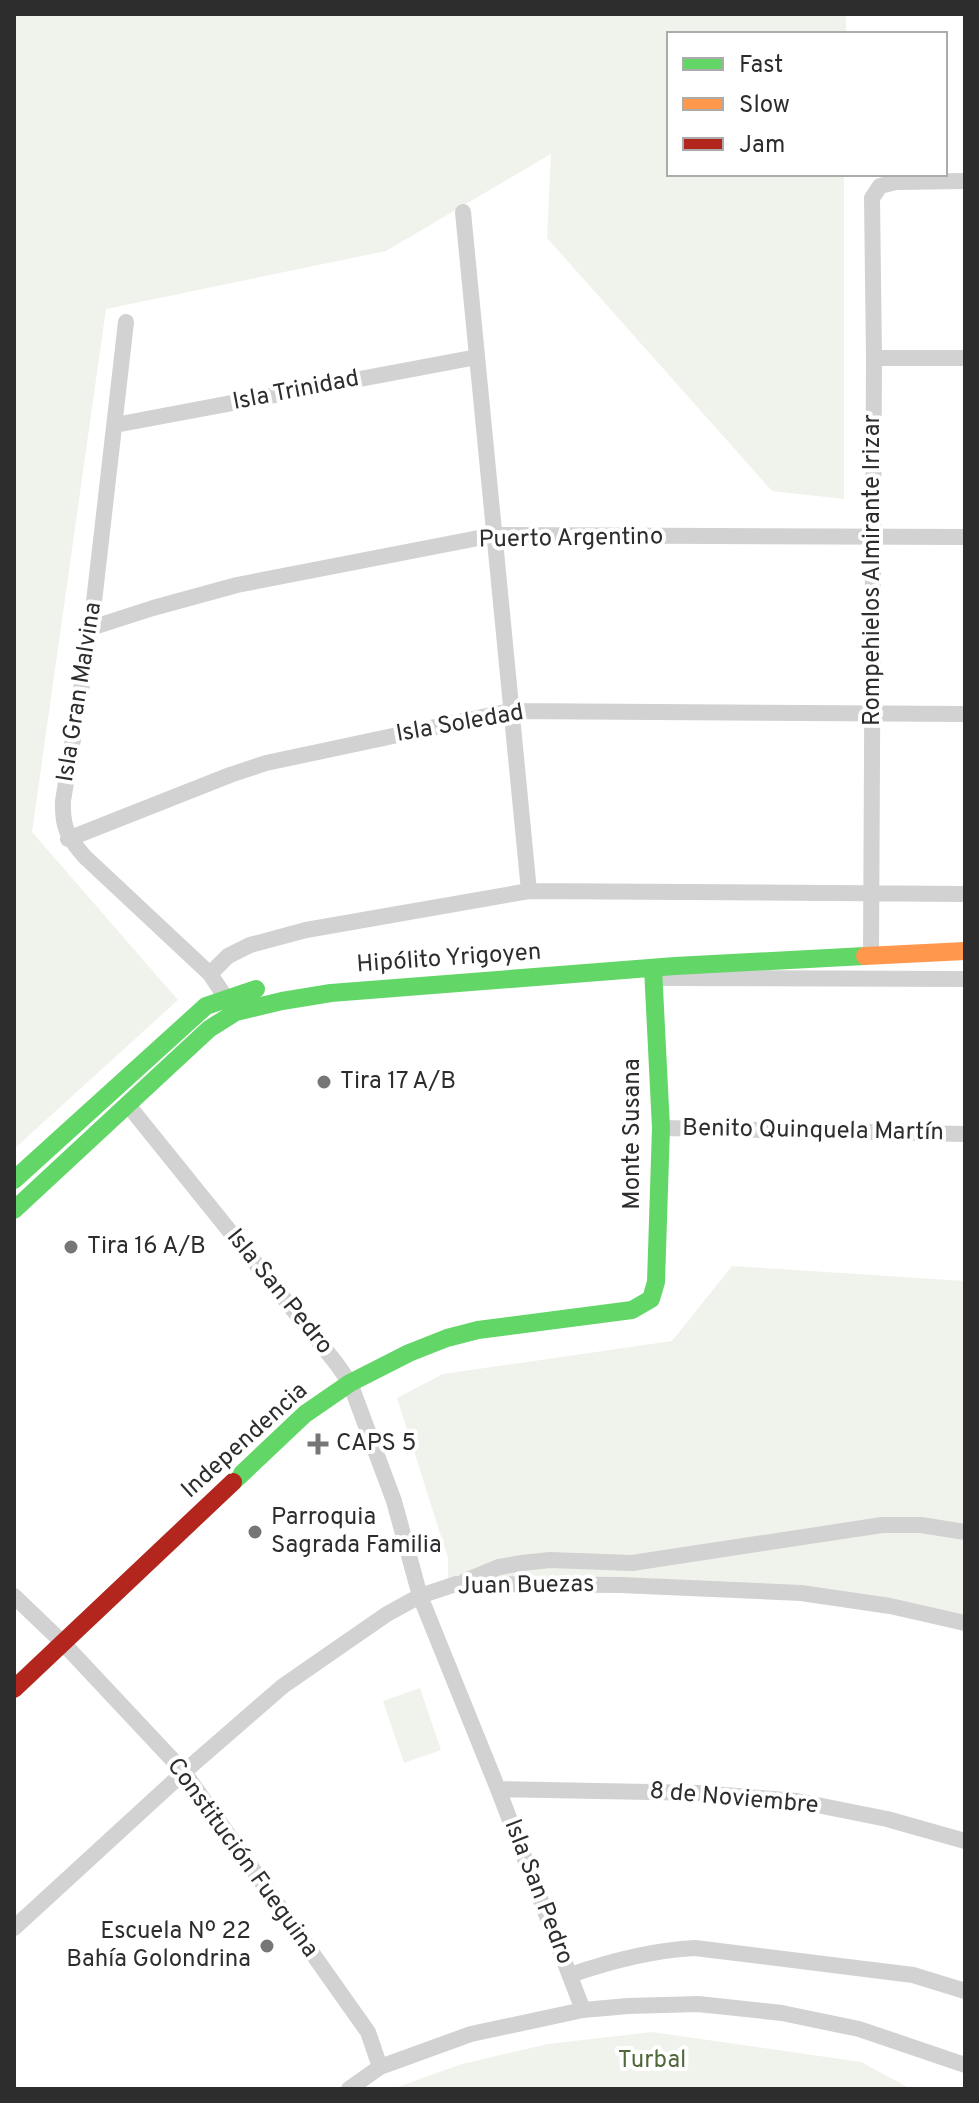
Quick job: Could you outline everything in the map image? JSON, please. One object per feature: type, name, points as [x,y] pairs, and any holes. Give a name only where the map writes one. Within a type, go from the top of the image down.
[{"type":"main road","name":"Hipólito Yrigoyen","points":[[14,1210],[209,1029],[236,1012],[346,991],[653,973],[965,938]]},
{"type":"main road","name":"Hipólito Yrigoyen","points":[[14,1180],[206,1006],[252,990],[307,979],[628,955],[871,949],[965,951]]},
{"type":"main road","name":"Monte Susana","points":[[651,1299],[656,1282],[661,1128],[653,973]]},
{"type":"main road","name":"Independencia","points":[[14,1689],[305,1414],[350,1383],[447,1338],[478,1330],[632,1310],[651,1299]]},
{"type":"street","name":"Rompehielos Almirante Irizar","points":[[871,949],[872,198],[880,186],[896,182],[965,181]]},
{"type":"street","points":[[463,212],[529,891]]},
{"type":"street","name":"Isla Gran Malvina","points":[[68,839],[62,817],[63,801],[91,628],[126,322]]},
{"type":"street","name":"Isla Trinidad","points":[[115,425],[477,357]]},
{"type":"street","points":[[874,358],[965,358]]},
{"type":"street","name":"Puerto Argentino","points":[[91,628],[237,585],[494,535],[965,537]]},
{"type":"street","name":"Isla Soledad","points":[[68,839],[266,763],[510,711],[965,714]]},
{"type":"street","points":[[68,839],[210,974],[226,998]]},
{"type":"street","points":[[210,974],[228,956],[250,945],[306,930],[529,891],[965,894]]},
{"type":"street","points":[[653,973],[965,979]]},
{"type":"street","name":"Isla San Pedro","points":[[128,1105],[350,1383],[394,1501],[420,1596],[583,2010]]},
{"type":"street","name":"Benito Quinquela Martín","points":[[661,1128],[965,1134]]},
{"type":"street","points":[[456,1584],[499,1567],[522,1563],[550,1560],[632,1563],[882,1525],[921,1525],[965,1532]]},
{"type":"street","name":"Juan Buezas","points":[[14,1928],[283,1686],[387,1614],[420,1596],[456,1584],[620,1585],[801,1593],[890,1606],[965,1623]]},
{"type":"street","name":"Constitución Fueguina","points":[[14,1596],[63,1643],[184,1772],[368,2032],[380,2067]]},
{"type":"street","name":"8 de Noviembre","points":[[498,1789],[700,1793],[797,1801],[887,1819],[965,1841]]},
{"type":"street","points":[[570,1975],[663,1950],[695,1948],[913,1975],[965,1991]]},
{"type":"street","points":[[349,2089],[380,2067],[471,2034],[583,2010],[628,2006],[698,2004],[782,2013],[859,2029],[964,2062]]},
{"type":"green space","points":[[14,14],[846,14],[846,32],[667,32],[667,176],[844,176],[844,499],[772,491],[547,238],[551,154],[386,251],[106,309],[32,832],[178,1000],[14,1149]]},
{"type":"green space","points":[[732,1266],[965,1281],[965,1621],[802,1590],[448,1591],[448,1558],[397,1398],[443,1374],[672,1341]]},
{"type":"green space","points":[[420,1688],[441,1750],[404,1763],[383,1701]]},
{"type":"green space","name":"Turbal","points":[[652,2032],[861,2062],[911,2089],[392,2089],[462,2064],[548,2044]]},
{"type":"traffic: fast","points":[[14,1210],[209,1029],[236,1012],[331,993],[675,966],[865,956]]},
{"type":"traffic: fast","points":[[233,1482],[305,1414],[350,1383],[409,1353],[478,1330],[632,1310],[651,1299],[656,1282],[661,1128],[653,968]]},
{"type":"traffic: fast","points":[[14,1180],[206,1006],[256,989]]},
{"type":"traffic: slow","points":[[865,956],[965,951]]},
{"type":"traffic: jam","points":[[14,1689],[233,1482]]},
{"type":"place","name":"Tira 17 A/B","points":[[324,1082]]},
{"type":"place","name":"Tira 16 A/B","points":[[71,1247]]},
{"type":"place","name":"CAPS 5","points":[[318,1444]]},
{"type":"place","name":"Parroquia Sagrada Familia","points":[[255,1532]]},
{"type":"place","name":"Escuela Nº 22 Bahía Golondrina","points":[[267,1946]]}]
